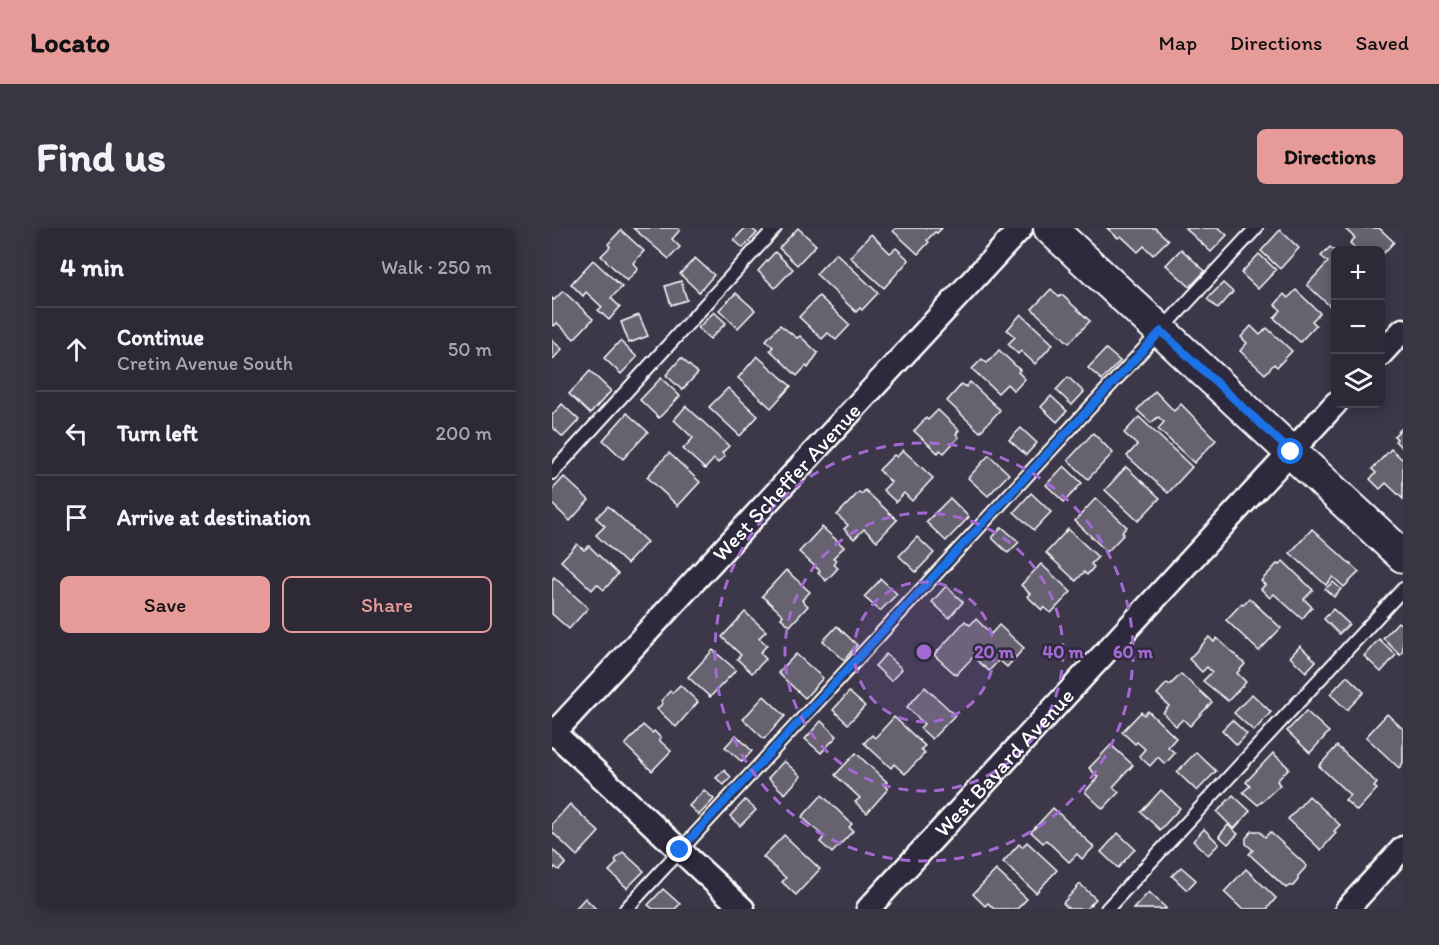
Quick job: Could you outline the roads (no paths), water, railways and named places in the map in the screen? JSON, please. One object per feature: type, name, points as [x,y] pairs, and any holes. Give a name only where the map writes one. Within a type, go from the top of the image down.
[{"type":"main road","points":[[1050,228],[1403,556]]},
{"type":"street","name":"West Scheffer Avenue","points":[[553,733],[1021,228]]},
{"type":"street","points":[[1381,354],[1403,330]]},
{"type":"street","name":"West Bayard Avenue","points":[[868,909],[1331,407]]},
{"type":"street","points":[[553,733],[743,909]]},
{"type":"street","points":[[1347,909],[1403,848]]},
{"type":"lane","points":[[552,472],[775,228]]},
{"type":"lane","points":[[626,909],[1256,228]]},
{"type":"lane","points":[[1107,909],[1403,589]]}]
